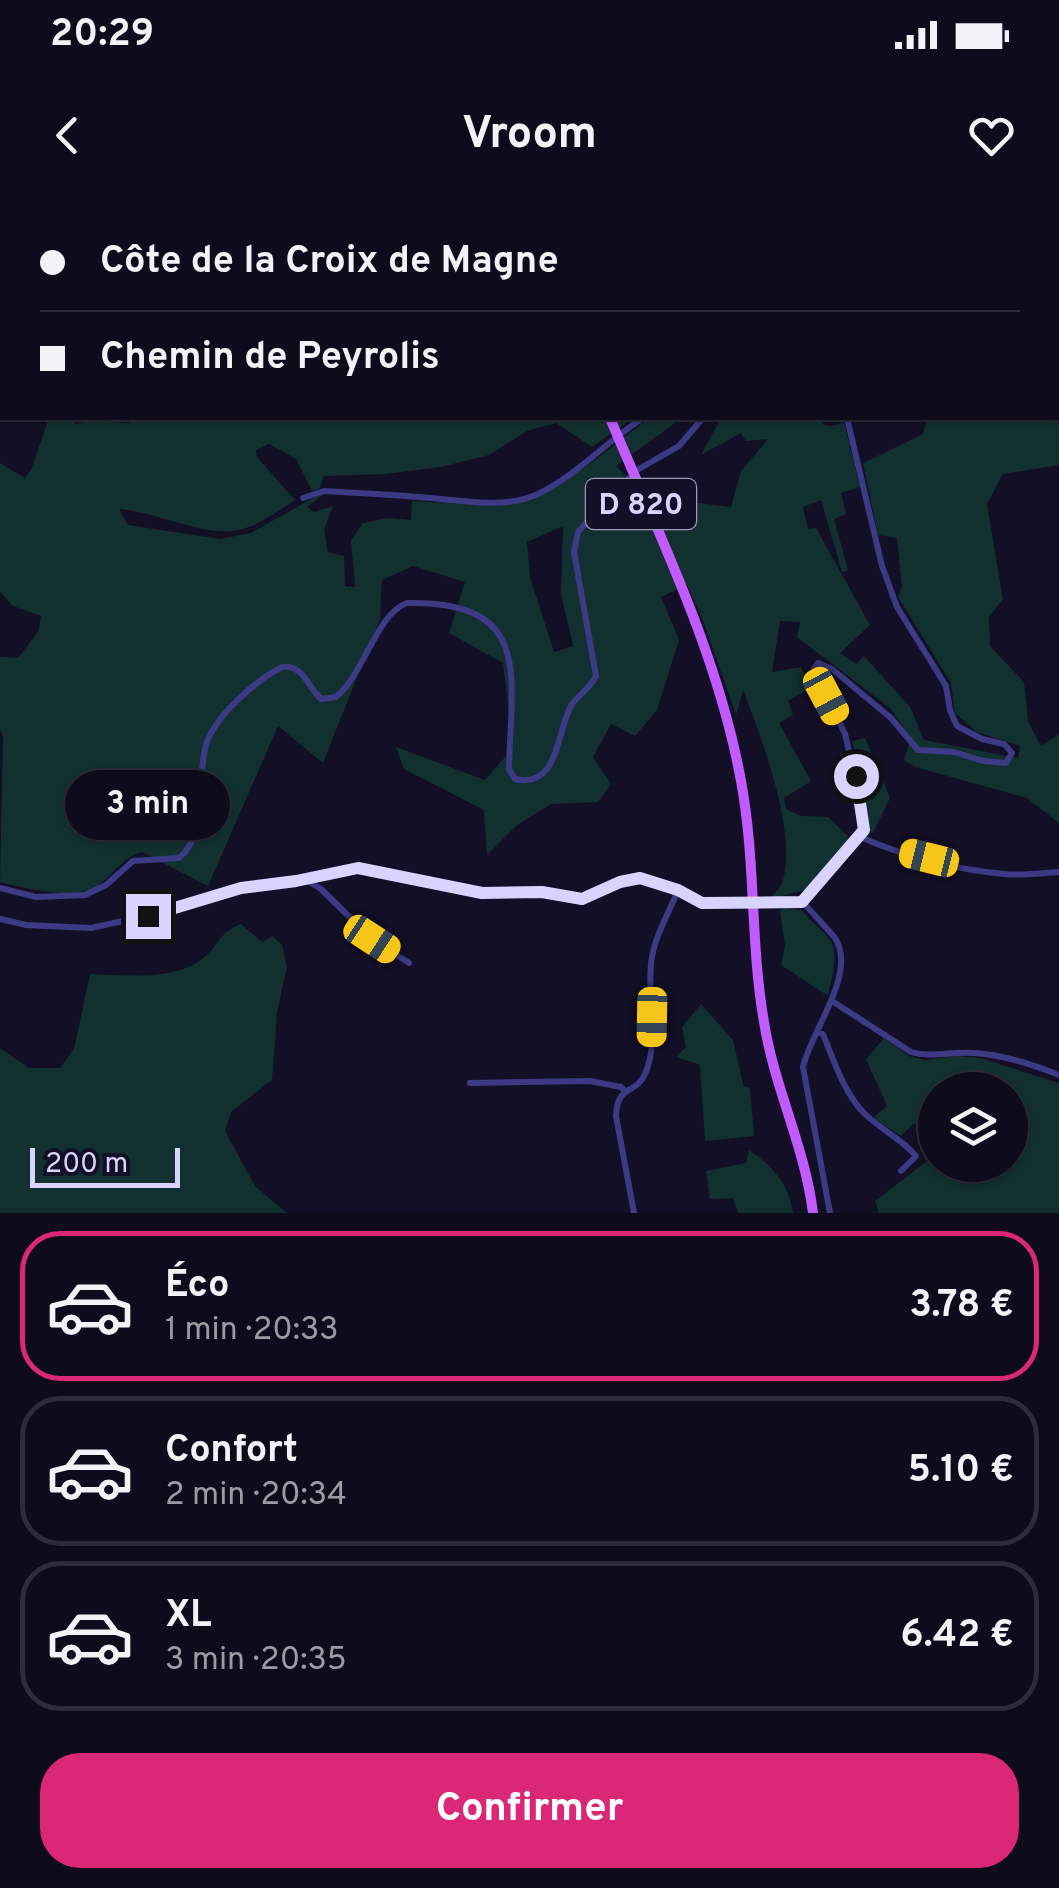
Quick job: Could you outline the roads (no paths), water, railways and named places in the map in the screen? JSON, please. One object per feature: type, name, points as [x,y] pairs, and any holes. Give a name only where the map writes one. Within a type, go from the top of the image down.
[{"type":"main road","name":"D 820","points":[[608,420],[680,590],[732,737],[747,814],[764,1025],[807,1177],[813,1213]]},
{"type":"street","points":[[0,333],[0,358]]},
{"type":"street","points":[[303,498],[324,492],[478,503],[524,498],[584,464],[613,436],[640,420]]},
{"type":"street","points":[[0,888],[36,898],[85,895],[106,885],[134,860],[179,858],[189,848],[194,834],[205,748],[216,723],[282,667],[292,666],[300,672],[321,698],[336,697],[354,678],[388,616],[407,603],[458,609],[484,616],[494,624],[511,664],[509,769],[515,779],[522,781],[544,773],[557,754],[573,702],[596,676],[575,539],[582,526],[637,470],[679,446],[702,420]]},
{"type":"street","points":[[802,902],[860,837],[864,819],[850,752],[816,676],[814,668],[818,662],[832,668],[891,718],[918,750],[954,752],[996,764],[1006,763],[1012,753],[1004,744],[982,740],[958,726],[950,710],[946,686],[902,617],[882,566],[847,420]]},
{"type":"street","points":[[860,837],[964,868],[1006,874],[1059,872]]},
{"type":"street","points":[[0,919],[26,926],[91,928],[172,910],[241,888],[305,880],[344,869],[366,869],[482,893],[542,892],[574,898],[594,895],[630,879],[654,880],[702,903],[802,902],[834,936],[840,948],[832,1001],[806,1052],[804,1067],[830,1213]]},
{"type":"street","points":[[321,889],[324,874]]},
{"type":"street","points":[[305,880],[321,889],[372,939],[409,963]]},
{"type":"street","points":[[634,1213],[616,1116],[617,1102],[645,1073],[651,1048],[652,956],[678,890]]},
{"type":"street","points":[[832,1001],[911,1052],[1012,1058],[1059,1075]]},
{"type":"street","points":[[817,1032],[823,1034],[863,1112],[902,1139],[916,1156],[901,1171]]},
{"type":"street","points":[[470,1083],[590,1081],[625,1091]]}]
